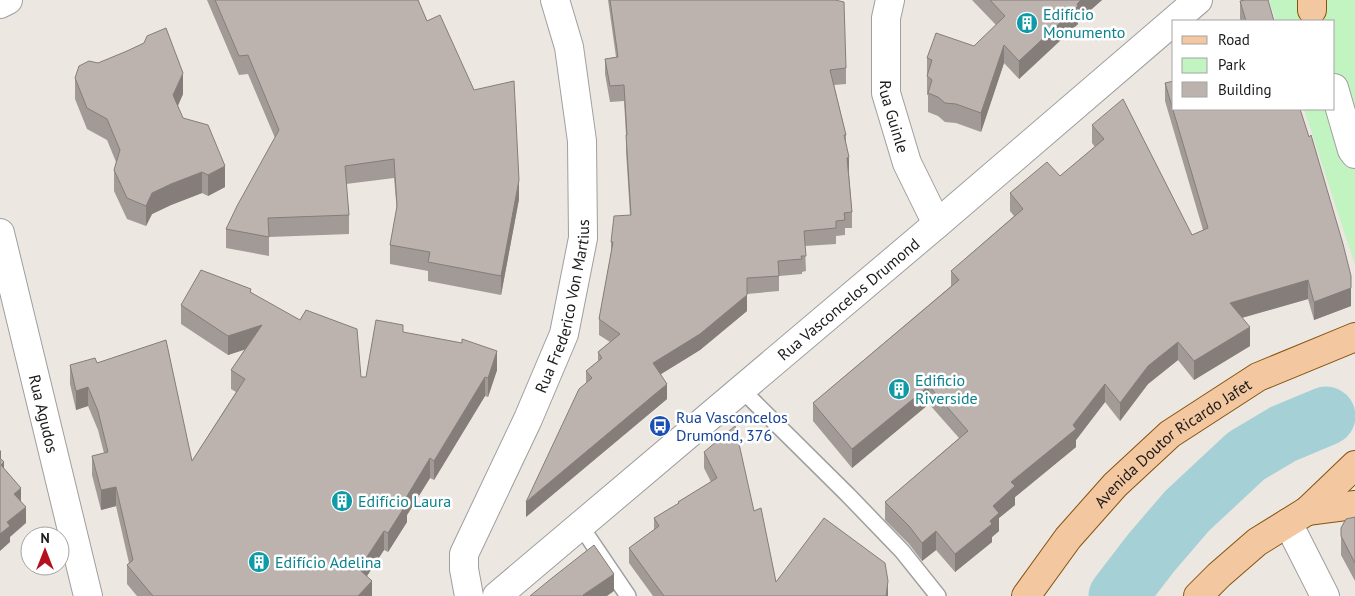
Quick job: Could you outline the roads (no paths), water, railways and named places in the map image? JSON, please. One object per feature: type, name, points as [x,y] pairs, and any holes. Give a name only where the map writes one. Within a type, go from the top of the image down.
[{"type":"main road","name":"Avenida Doutor Ricardo Jafet","points":[[1026,596],[1068,538],[1115,485],[1170,434],[1258,377],[1355,337]]},
{"type":"main road","points":[[1198,596],[1257,542],[1297,517],[1355,465]]},
{"type":"main road","points":[[1297,517],[1355,505]]},
{"type":"street","points":[[0,2],[8,0]]},
{"type":"street","name":"Rua Frederico Von Martius","points":[[469,596],[464,569],[464,554],[528,419],[564,334],[583,238],[582,141],[569,47],[555,0]]},
{"type":"street","name":"Rua Guinle","points":[[890,0],[886,18],[886,93],[907,164],[937,224]]},
{"type":"street","name":"Rua Vasconcelos Drumond","points":[[1175,20],[1198,0]]},
{"type":"street","name":"Rua Vasconcelos Drumond","points":[[497,596],[1172,22]]},
{"type":"street","points":[[1335,91],[1352,150],[1355,154]]},
{"type":"street","name":"Rua Agudos","points":[[0,233],[88,596]]},
{"type":"street","points":[[1297,517],[1325,596]]},
{"type":"lane","points":[[741,389],[895,544],[938,596]]},
{"type":"lane","points":[[580,525],[628,596]]},
{"type":"waterway","points":[[1118,596],[1187,511],[1246,456],[1283,434],[1326,416]]},
{"type":"place","name":"Edifício Monumento","points":[[1027,23]]},
{"type":"place","name":"Edificio Riverside","points":[[899,389]]},
{"type":"place","name":"Rua Vasconcelos Drumond, 376","points":[[660,426]]},
{"type":"place","name":"Edifício Laura","points":[[342,501]]},
{"type":"place","name":"Edifício Adelina","points":[[259,562]]}]
